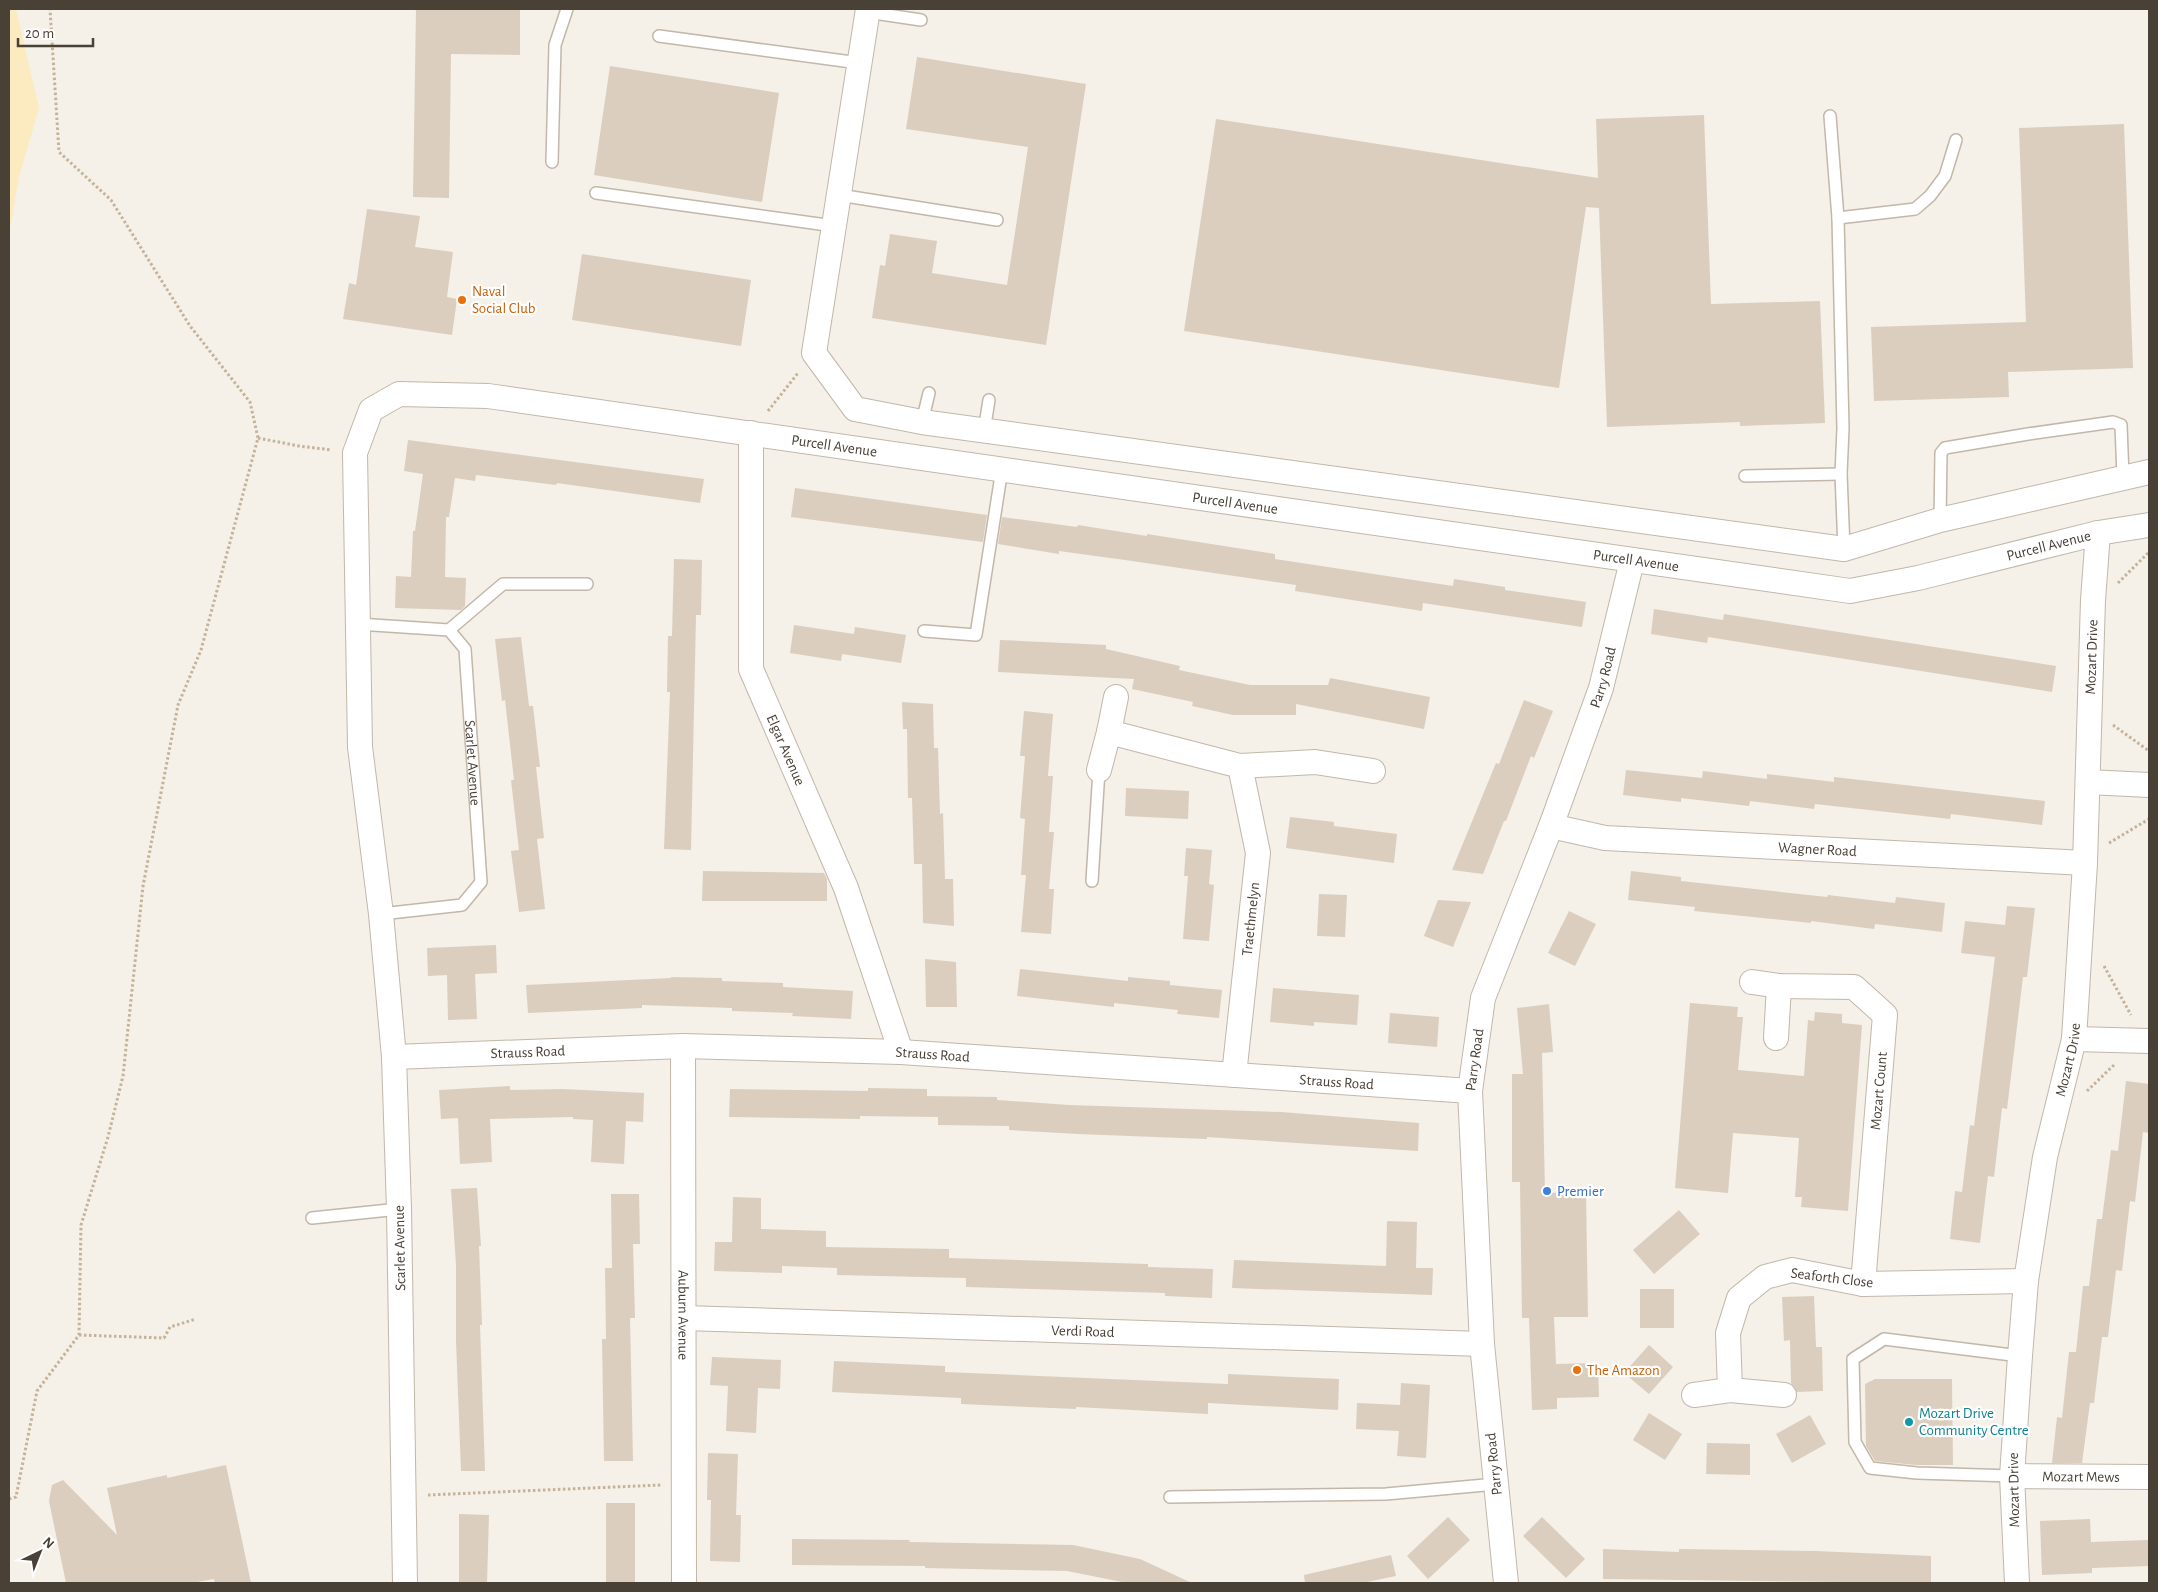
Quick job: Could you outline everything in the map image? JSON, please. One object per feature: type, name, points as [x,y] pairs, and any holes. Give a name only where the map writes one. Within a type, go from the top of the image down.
[{"type":"street","points":[[868,10],[814,353],[855,409],[922,422],[984,431],[1844,549],[1940,520],[2149,472]]},
{"type":"street","name":"Purcell Avenue","points":[[371,410],[399,394],[488,396],[1850,592],[1918,578],[2098,533],[2149,525]]},
{"type":"street","name":"Scarlet Avenue","points":[[371,410],[355,453],[360,747],[381,914],[394,1057],[400,1209],[405,1583]]},
{"type":"street","name":"Elgar Avenue","points":[[750,433],[751,669],[846,888],[901,1052]]},
{"type":"street","name":"Mozart Drive","points":[[2018,1583],[2012,1476],[2020,1356],[2026,1282],[2045,1157],[2074,1039],[2085,854],[2093,600],[2098,533]]},
{"type":"street","name":"Parry Road","points":[[1506,1583],[1482,1344],[1470,1091],[1483,998],[1551,826],[1601,688],[1632,560]]},
{"type":"street","points":[[1099,770],[1116,697]]},
{"type":"street","points":[[1109,732],[1240,766],[1315,762],[1372,771]]},
{"type":"street","name":"Traethmelyn","points":[[1234,1074],[1258,853],[1240,766]]},
{"type":"street","points":[[2088,782],[2149,786]]},
{"type":"street","name":"Wagner Road","points":[[1551,826],[1605,838],[2085,854]]},
{"type":"street","name":"Mozart Count","points":[[1752,982],[1778,986],[1854,987],[1885,1015],[1863,1284]]},
{"type":"street","points":[[1776,1038],[1778,986]]},
{"type":"street","points":[[2074,1039],[2149,1041]]},
{"type":"street","name":"Strauss Road","points":[[394,1057],[683,1046],[901,1052],[1470,1091]]},
{"type":"street","name":"Auburn Avenue","points":[[683,1046],[684,1583]]},
{"type":"street","name":"Seaforth Close","points":[[1730,1390],[1728,1333],[1740,1298],[1765,1277],[1792,1270],[1863,1284],[2026,1282]]},
{"type":"street","name":"Verdi Road","points":[[684,1318],[1482,1344]]},
{"type":"street","points":[[1694,1396],[1730,1390],[1784,1395]]},
{"type":"street","name":"Mozart Mews","points":[[2012,1476],[2149,1477]]},
{"type":"lane","points":[[552,162],[555,45],[567,9]]},
{"type":"lane","points":[[868,10],[922,20]]},
{"type":"lane","points":[[659,36],[859,63]]},
{"type":"lane","points":[[1830,116],[1838,218],[1843,428],[1841,474],[1844,549]]},
{"type":"lane","points":[[1838,218],[1915,209],[1930,196],[1945,176],[1956,140]]},
{"type":"lane","points":[[596,193],[834,226]]},
{"type":"lane","points":[[839,195],[997,220]]},
{"type":"lane","points":[[922,422],[929,393]]},
{"type":"lane","points":[[984,431],[989,400]]},
{"type":"lane","points":[[1940,520],[1941,453],[1946,448],[2113,422],[2121,424],[2123,477]]},
{"type":"lane","points":[[924,631],[976,635],[1002,469]]},
{"type":"lane","points":[[1745,476],[1841,474]]},
{"type":"lane","points":[[358,624],[449,630],[503,584],[587,584]]},
{"type":"lane","name":"Scarlet Avenue","points":[[381,914],[462,905],[482,882],[465,649],[449,630]]},
{"type":"lane","points":[[1092,881],[1099,770]]},
{"type":"lane","points":[[312,1218],[400,1209]]},
{"type":"lane","points":[[2012,1476],[1917,1473],[1870,1468],[1855,1442],[1853,1359],[1884,1339],[2020,1356]]},
{"type":"lane","points":[[1170,1497],[1386,1494],[1496,1484]]},
{"type":"path","points":[[9,1499],[16,1497],[37,1390],[79,1335],[81,1225],[108,1137],[123,1076],[143,886],[178,706],[201,650],[258,438],[250,402],[190,326],[111,200],[59,152],[50,9]]},
{"type":"path","points":[[750,433],[814,353]]},
{"type":"path","points":[[258,438],[299,446],[355,453]]},
{"type":"path","points":[[2093,600],[2111,590],[2149,552]]},
{"type":"path","points":[[2090,723],[2113,725],[2149,751]]},
{"type":"path","points":[[2085,854],[2149,819]]},
{"type":"path","points":[[79,1335],[164,1338],[170,1327],[196,1319]]},
{"type":"path","points":[[404,1496],[684,1484]]},
{"type":"sand","points":[[9,9],[16,9],[39,108],[19,177],[9,235]]},
{"type":"building","points":[[416,9],[520,9],[520,55],[451,54],[449,198],[413,197]]},
{"type":"building","points":[[917,57],[1086,84],[1046,345],[872,318],[880,265],[885,266],[890,234],[937,241],[932,273],[1007,285],[1028,147],[906,129]]},
{"type":"building","points":[[610,66],[779,93],[762,202],[594,175]]},
{"type":"building","points":[[1704,115],[1711,304],[1820,301],[1825,423],[1740,426],[1740,422],[1607,427],[1599,208],[1586,207],[1559,388],[1184,331],[1216,119],[1598,178],[1596,119]]},
{"type":"building","points":[[2124,124],[2133,368],[2008,372],[2009,397],[1874,401],[1871,327],[2026,322],[2019,128]]},
{"type":"building","points":[[367,209],[420,216],[415,247],[453,252],[447,297],[457,299],[452,335],[343,319],[349,283],[356,285]]},
{"type":"building","points":[[582,254],[751,280],[741,346],[572,320]]},
{"type":"building","points":[[408,440],[704,479],[700,503],[557,483],[556,485],[476,475],[475,481],[455,478],[449,517],[446,517],[445,577],[466,578],[465,606],[461,610],[395,608],[396,576],[411,577],[413,531],[415,531],[423,474],[404,471]]},
{"type":"building","points":[[795,488],[987,515],[983,542],[791,517]]},
{"type":"building","points":[[1002,517],[1077,527],[1078,525],[1147,536],[1147,534],[1275,554],[1275,559],[1453,586],[1454,579],[1505,587],[1505,590],[1586,602],[1582,627],[1423,603],[1422,611],[1295,591],[1296,585],[1059,551],[1059,554],[998,544]]},
{"type":"building","points":[[674,559],[702,560],[701,615],[696,615],[691,850],[664,849],[670,692],[667,692],[668,636],[672,636]]},
{"type":"building","points":[[1654,609],[1723,620],[1724,614],[2056,666],[2052,692],[1708,637],[1707,643],[1651,634]]},
{"type":"building","points":[[794,625],[854,634],[855,627],[906,635],[901,663],[842,654],[841,661],[790,653]]},
{"type":"building","points":[[521,637],[529,706],[533,706],[540,767],[536,767],[544,838],[537,839],[545,909],[519,912],[511,851],[519,850],[511,780],[514,780],[505,700],[502,701],[495,639]]},
{"type":"building","points":[[1000,640],[1106,645],[1106,649],[1180,666],[1179,670],[1250,685],[1328,685],[1330,678],[1430,697],[1424,729],[1296,704],[1296,715],[1233,715],[1192,706],[1193,702],[1132,689],[1134,679],[998,672]]},
{"type":"building","points":[[1524,700],[1553,711],[1534,758],[1531,756],[1483,874],[1452,870],[1496,763],[1499,764]]},
{"type":"building","points":[[902,702],[933,704],[934,748],[938,748],[940,814],[943,813],[945,879],[953,879],[954,926],[923,923],[922,864],[914,864],[912,798],[908,798],[907,729],[903,729]]},
{"type":"building","points":[[1024,711],[1053,714],[1048,776],[1053,776],[1049,832],[1054,832],[1049,889],[1054,889],[1051,934],[1021,932],[1026,875],[1021,875],[1025,819],[1020,818],[1025,756],[1020,756]]},
{"type":"building","points":[[1626,770],[1702,778],[1703,771],[1767,779],[1767,774],[1834,782],[1834,777],[2045,801],[2042,825],[1951,814],[1950,819],[1815,804],[1814,809],[1750,801],[1749,806],[1681,798],[1681,802],[1623,795]]},
{"type":"building","points":[[1126,788],[1189,791],[1188,819],[1125,816]]},
{"type":"building","points":[[1290,817],[1334,822],[1334,826],[1397,834],[1394,863],[1286,848]]},
{"type":"building","points":[[1186,848],[1212,850],[1209,884],[1214,885],[1209,941],[1183,939],[1188,876],[1184,876]]},
{"type":"building","points":[[703,871],[824,873],[827,879],[827,901],[702,901]]},
{"type":"building","points":[[1631,871],[1681,877],[1681,881],[1827,897],[1828,895],[1895,903],[1896,897],[1945,903],[1942,932],[1875,924],[1874,929],[1811,921],[1811,923],[1694,911],[1695,907],[1628,900]]},
{"type":"building","points":[[1319,894],[1347,895],[1345,937],[1317,936]]},
{"type":"building","points":[[1438,900],[1471,902],[1453,947],[1424,936]]},
{"type":"building","points":[[2007,906],[2035,908],[2027,977],[2023,977],[2007,1109],[2002,1108],[1994,1177],[1988,1176],[1980,1243],[1950,1239],[1955,1191],[1962,1192],[1970,1125],[1974,1126],[1995,957],[1961,953],[1965,921],[2005,925]]},
{"type":"building","points":[[1569,911],[1596,924],[1575,966],[1548,953]]},
{"type":"building","points":[[496,945],[497,973],[475,974],[477,1019],[448,1020],[447,975],[428,976],[427,948]]},
{"type":"building","points":[[925,959],[956,962],[957,1007],[926,1007]]},
{"type":"building","points":[[1020,969],[1128,981],[1128,977],[1170,981],[1170,985],[1222,990],[1219,1018],[1177,1014],[1178,1010],[1114,1003],[1114,1007],[1017,996]]},
{"type":"building","points":[[671,977],[722,978],[722,981],[783,983],[783,987],[853,991],[851,1019],[792,1016],[793,1013],[732,1011],[732,1008],[642,1005],[642,1008],[528,1013],[526,985]]},
{"type":"building","points":[[1273,988],[1359,995],[1357,1025],[1314,1022],[1314,1026],[1270,1022]]},
{"type":"building","points":[[1690,1003],[1738,1007],[1737,1017],[1743,1017],[1738,1070],[1804,1076],[1808,1020],[1814,1021],[1815,1012],[1842,1014],[1842,1023],[1862,1025],[1848,1211],[1801,1207],[1802,1197],[1795,1197],[1799,1138],[1733,1133],[1728,1193],[1675,1188]]},
{"type":"building","points":[[1549,1004],[1553,1052],[1542,1053],[1545,1193],[1586,1192],[1588,1317],[1554,1317],[1556,1364],[1598,1363],[1599,1397],[1557,1398],[1557,1409],[1532,1410],[1529,1318],[1522,1318],[1520,1182],[1512,1182],[1512,1074],[1523,1074],[1517,1008]]},
{"type":"building","points":[[1390,1013],[1439,1017],[1437,1047],[1388,1043]]},
{"type":"building","points":[[2126,1081],[2149,1084],[2149,1133],[2143,1132],[2135,1202],[2130,1201],[2122,1271],[2116,1270],[2108,1337],[2102,1337],[2094,1403],[2090,1403],[2082,1463],[2052,1463],[2057,1417],[2062,1418],[2069,1352],[2076,1352],[2083,1286],[2089,1286],[2097,1219],[2102,1219],[2111,1150],[2118,1151]]},
{"type":"building","points":[[510,1086],[510,1090],[563,1089],[644,1093],[643,1122],[626,1121],[624,1164],[591,1162],[593,1120],[573,1119],[573,1117],[490,1119],[492,1162],[460,1164],[458,1118],[441,1119],[439,1090]]},
{"type":"building","points":[[868,1088],[927,1089],[927,1096],[997,1097],[997,1100],[1069,1105],[1281,1112],[1419,1123],[1418,1151],[1207,1137],[1207,1139],[1009,1130],[1009,1126],[938,1125],[938,1117],[860,1116],[860,1119],[729,1117],[730,1089],[868,1091]]},
{"type":"building","points":[[477,1188],[481,1246],[479,1246],[482,1325],[480,1325],[485,1471],[461,1471],[456,1341],[456,1265],[451,1189]]},
{"type":"building","points":[[611,1194],[639,1194],[640,1244],[633,1244],[635,1318],[630,1318],[633,1461],[604,1461],[602,1339],[606,1339],[605,1268],[612,1268]]},
{"type":"building","points":[[733,1197],[761,1198],[761,1229],[826,1231],[826,1247],[949,1249],[949,1258],[1148,1264],[1148,1267],[1213,1269],[1212,1298],[1165,1296],[1165,1293],[966,1287],[966,1278],[837,1275],[837,1268],[782,1266],[782,1273],[714,1271],[715,1242],[732,1242]]},
{"type":"building","points":[[1679,1210],[1700,1234],[1654,1274],[1633,1250]]},
{"type":"building","points":[[1387,1221],[1417,1222],[1416,1268],[1433,1268],[1432,1295],[1232,1288],[1234,1260],[1386,1266]]},
{"type":"building","points":[[1640,1289],[1674,1289],[1674,1328],[1640,1328]]},
{"type":"building","points":[[1814,1296],[1816,1347],[1822,1347],[1823,1391],[1797,1392],[1791,1383],[1790,1340],[1784,1341],[1782,1297]]},
{"type":"building","points":[[1649,1345],[1673,1367],[1649,1394],[1624,1373]]},
{"type":"building","points":[[712,1357],[781,1360],[780,1389],[758,1388],[756,1433],[726,1431],[728,1386],[710,1385]]},
{"type":"building","points":[[834,1361],[945,1366],[945,1372],[1228,1384],[1228,1374],[1339,1379],[1338,1410],[1208,1403],[1208,1414],[1076,1407],[1076,1409],[961,1404],[961,1398],[832,1392]]},
{"type":"building","name":"Mozart Drive Community Centre","points":[[1875,1379],[1952,1379],[1953,1465],[1916,1465],[1875,1461],[1866,1446],[1865,1384]]},
{"type":"building","points":[[1401,1383],[1430,1385],[1426,1458],[1397,1456],[1399,1431],[1356,1429],[1357,1403],[1400,1405]]},
{"type":"building","points":[[1649,1413],[1682,1434],[1665,1460],[1633,1440]]},
{"type":"building","points":[[1810,1415],[1826,1444],[1792,1463],[1776,1434]]},
{"type":"building","points":[[1707,1443],[1750,1444],[1750,1475],[1706,1474]]},
{"type":"building","points":[[708,1453],[738,1454],[736,1515],[741,1515],[740,1562],[710,1561],[711,1500],[707,1500]]},
{"type":"building","points":[[226,1465],[251,1583],[215,1583],[214,1579],[192,1583],[66,1583],[49,1501],[52,1485],[63,1480],[117,1535],[107,1488],[167,1475],[167,1478]]},
{"type":"building","points":[[606,1503],[635,1503],[635,1583],[606,1583]]},
{"type":"building","points":[[459,1514],[489,1515],[487,1583],[459,1583]]},
{"type":"building","points":[[1448,1517],[1470,1540],[1428,1579],[1407,1556]]},
{"type":"building","points":[[1542,1517],[1585,1559],[1566,1578],[1523,1536]]},
{"type":"building","points":[[2090,1519],[2091,1542],[2149,1540],[2149,1566],[2092,1568],[2092,1573],[2042,1575],[2040,1521]]},
{"type":"building","points":[[792,1539],[910,1540],[909,1542],[1073,1545],[1140,1559],[1192,1583],[1127,1583],[1067,1571],[925,1568],[925,1566],[792,1565]]},
{"type":"building","points":[[1603,1549],[1679,1552],[1679,1549],[1816,1551],[1931,1556],[1931,1583],[1603,1579]]},
{"type":"building","points":[[1391,1555],[1396,1576],[1362,1583],[1305,1583],[1304,1575]]},
{"type":"place","name":"Naval Social Club","points":[[462,300]]},
{"type":"place","name":"Premier","points":[[1547,1191]]},
{"type":"place","name":"The Amazon","points":[[1577,1370]]},
{"type":"place","name":"Mozart Drive Community Centre","points":[[1909,1422]]}]
